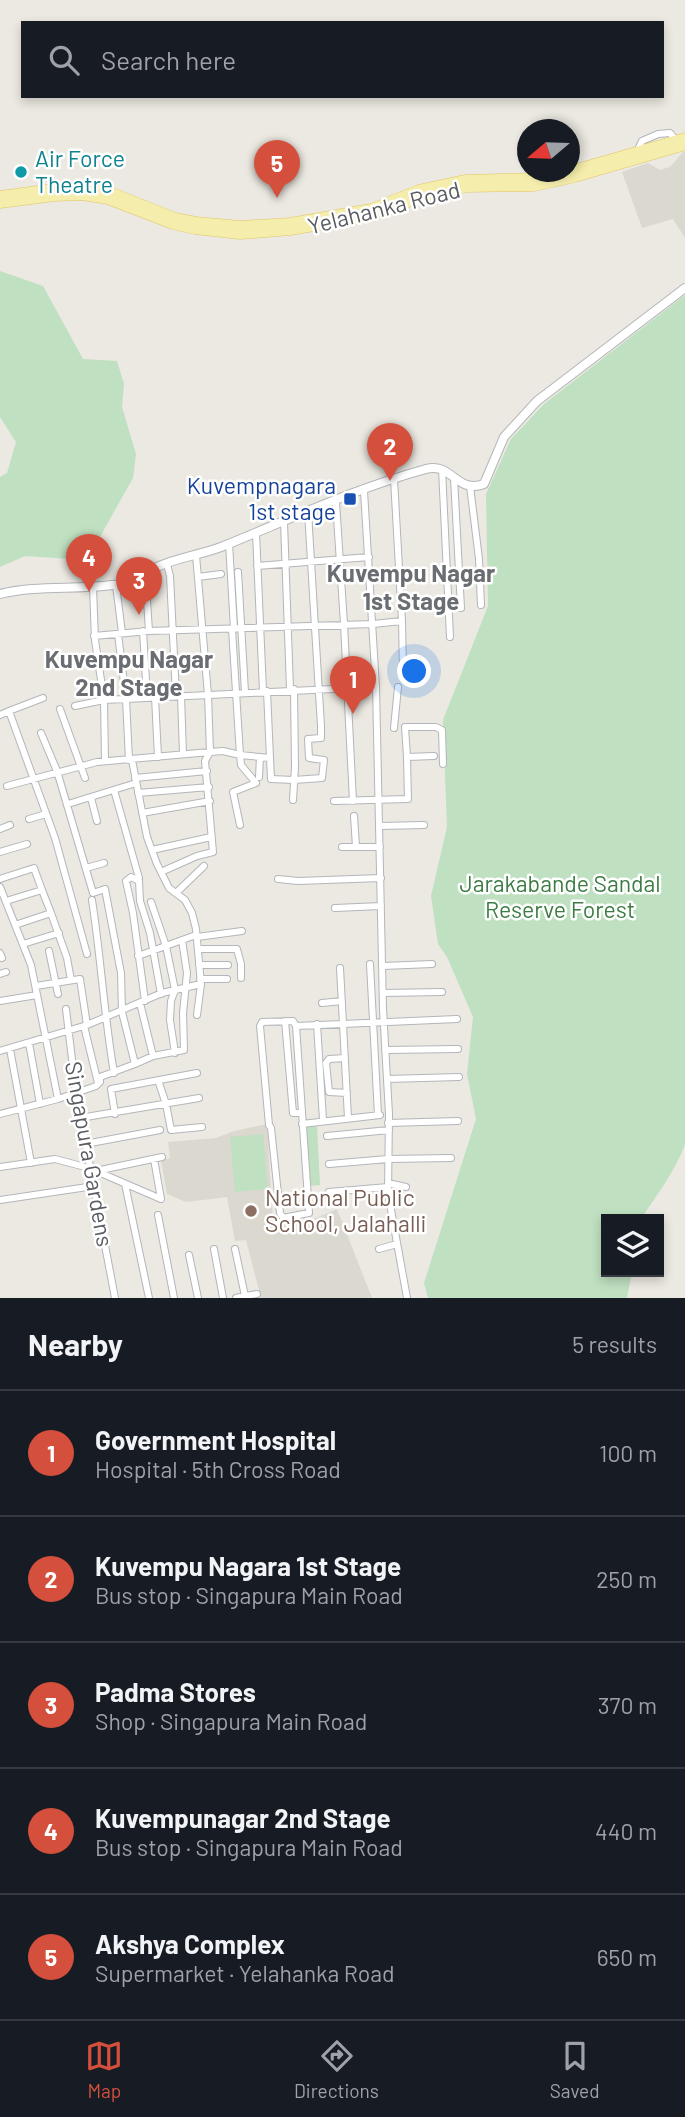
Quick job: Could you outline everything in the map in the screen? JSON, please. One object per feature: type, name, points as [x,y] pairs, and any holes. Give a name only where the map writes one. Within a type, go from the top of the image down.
[{"type":"main road","name":"Yelahanka Road","points":[[580,168],[682,141]]},
{"type":"main road","name":"Yelahanka Road","points":[[0,203],[83,195],[108,199],[173,225],[195,229],[240,234],[290,230],[373,216],[421,197],[467,187],[534,186],[575,177],[682,141]]},
{"type":"main road","name":"Yelahanka Road","points":[[0,196],[84,188],[110,192],[175,218],[196,222],[253,225],[290,223],[371,209],[419,190],[466,180],[517,179]]},
{"type":"street","points":[[0,594],[53,587],[93,587],[138,582],[155,568],[429,468],[442,470],[461,485],[484,484],[504,437],[537,401],[685,288]]},
{"type":"street","points":[[442,470],[450,637]]},
{"type":"street","points":[[454,478],[461,608]]},
{"type":"street","points":[[394,479],[403,673]]},
{"type":"street","points":[[471,486],[480,559],[481,605]]},
{"type":"street","points":[[364,491],[376,687],[383,993],[389,1114],[389,1206],[407,1298]]},
{"type":"street","points":[[336,502],[352,801]]},
{"type":"street","points":[[256,533],[271,779],[322,778],[324,760],[309,758],[309,738],[321,738],[308,512]]},
{"type":"street","points":[[284,522],[292,689],[293,800]]},
{"type":"street","points":[[229,543],[235,693],[241,765],[256,783],[233,792],[240,825]]},
{"type":"street","points":[[161,872],[213,852],[205,761],[210,752],[208,695],[196,555]]},
{"type":"street","points":[[257,566],[369,556]]},
{"type":"street","points":[[167,564],[183,754]]},
{"type":"street","points":[[239,572],[245,692]]},
{"type":"street","points":[[198,577],[221,574]]},
{"type":"street","points":[[138,582],[146,586],[147,697]]},
{"type":"street","points":[[116,585],[131,760],[152,850],[169,888],[184,900],[192,913],[199,950],[197,1015]]},
{"type":"street","points":[[93,587],[94,636],[104,700],[105,761]]},
{"type":"street","points":[[94,636],[146,631],[402,621]]},
{"type":"street","points":[[75,706],[104,700],[147,697],[376,687]]},
{"type":"street","points":[[394,728],[398,687]]},
{"type":"street","points":[[155,697],[158,757]]},
{"type":"street","points":[[0,715],[43,698]]},
{"type":"street","points":[[60,709],[85,778]]},
{"type":"street","points":[[9,712],[55,838],[87,954]]},
{"type":"street","points":[[377,730],[405,727],[436,727],[442,730],[443,764]]},
{"type":"street","points":[[334,801],[408,799],[405,727]]},
{"type":"street","points":[[41,733],[68,804],[93,893],[105,890],[121,973],[122,1012],[135,1064]]},
{"type":"street","points":[[7,786],[57,771],[105,761],[223,751],[270,758]]},
{"type":"street","points":[[407,757],[434,756]]},
{"type":"street","points":[[259,778],[260,757]]},
{"type":"street","points":[[68,804],[167,773],[207,771]]},
{"type":"street","points":[[138,793],[209,787]]},
{"type":"street","points":[[114,790],[139,878]]},
{"type":"street","points":[[91,798],[97,821]]},
{"type":"street","points":[[142,813],[210,801]]},
{"type":"street","points":[[29,819],[46,814]]},
{"type":"street","points":[[354,816],[356,847]]},
{"type":"street","points":[[0,829],[10,825]]},
{"type":"street","points":[[380,826],[424,825]]},
{"type":"street","points":[[152,850],[211,837]]},
{"type":"street","points":[[0,852],[27,844]]},
{"type":"street","points":[[342,847],[380,846]]},
{"type":"street","points":[[76,867],[104,863]]},
{"type":"street","points":[[176,893],[204,866]]},
{"type":"street","points":[[0,879],[34,868],[59,933],[71,980]]},
{"type":"street","points":[[153,1056],[142,1002],[126,881],[131,877],[139,881],[139,901],[161,994]]},
{"type":"street","points":[[278,879],[298,881],[381,878]]},
{"type":"street","points":[[0,887],[23,944],[36,990],[58,1099]]},
{"type":"street","points":[[6,901],[42,891]]},
{"type":"street","points":[[92,900],[104,1019],[114,1073]]},
{"type":"street","points":[[151,902],[166,946],[175,989],[170,1020],[175,1053]]},
{"type":"street","points":[[335,908],[382,906]]},
{"type":"street","points":[[15,925],[51,913]]},
{"type":"street","points":[[138,956],[197,936],[242,931]]},
{"type":"street","points":[[23,944],[59,933]]},
{"type":"street","points":[[99,1084],[100,1077],[153,1056],[184,1050],[186,986],[182,940]]},
{"type":"street","points":[[199,950],[237,949],[241,978]]},
{"type":"street","points":[[49,951],[58,994]]},
{"type":"street","points":[[370,964],[378,1115]]},
{"type":"street","points":[[383,966],[432,964]]},
{"type":"street","points":[[199,965],[228,965]]},
{"type":"street","points":[[340,968],[348,1118]]},
{"type":"street","points":[[0,1001],[56,983],[80,979],[86,1025],[99,1084]]},
{"type":"street","points":[[0,1051],[104,1019],[161,994],[200,981],[227,979]]},
{"type":"street","points":[[383,993],[442,992]]},
{"type":"street","points":[[322,1003],[342,1001]]},
{"type":"street","name":"Singapura Gardens","points":[[66,1009],[80,1118],[115,1298]]},
{"type":"street","points":[[296,1026],[457,1019]]},
{"type":"street","points":[[266,1021],[285,1021],[293,1021],[296,1026],[309,1213],[283,1218],[280,1213],[269,1125],[260,1026],[266,1021]]},
{"type":"street","points":[[285,1021],[293,1113],[302,1113]]},
{"type":"street","points":[[317,1024],[323,1120]]},
{"type":"street","points":[[29,1043],[40,1104]]},
{"type":"street","points":[[10,1049],[31,1163]]},
{"type":"street","points":[[385,1050],[458,1049]]},
{"type":"street","points":[[345,1058],[329,1059],[326,1063],[328,1092],[347,1093]]},
{"type":"street","points":[[115,1114],[111,1089],[197,1073]]},
{"type":"street","points":[[387,1079],[459,1077]]},
{"type":"street","points":[[158,1080],[171,1130],[202,1126]]},
{"type":"street","points":[[0,1104],[1,1114],[58,1099],[99,1084]]},
{"type":"street","points":[[80,1118],[199,1098]]},
{"type":"street","points":[[302,1124],[389,1114]]},
{"type":"street","points":[[327,1136],[458,1121]]},
{"type":"street","points":[[85,1144],[160,1130]]},
{"type":"street","points":[[92,1170],[162,1157]]},
{"type":"street","points":[[329,1164],[451,1158]]},
{"type":"street","points":[[0,1167],[55,1159],[92,1170],[161,1199],[154,1159]]},
{"type":"street","points":[[125,1184],[149,1298]]},
{"type":"street","points":[[329,1192],[388,1185],[406,1187]]},
{"type":"street","points":[[0,1200],[94,1186]]},
{"type":"street","points":[[158,1215],[174,1298]]},
{"type":"street","points":[[379,1249],[397,1244]]},
{"type":"street","points":[[214,1249],[223,1298]]},
{"type":"street","points":[[235,1250],[245,1296]]},
{"type":"street","points":[[189,1255],[198,1298]]},
{"type":"street","points":[[236,1298],[257,1294]]},
{"type":"shaded area","points":[[683,152],[685,238],[673,219],[642,228],[622,172],[648,163],[660,170],[670,167]]},
{"type":"shaded area","name":"National Public School, Jalahalli","points":[[267,1124],[273,1225],[304,1223],[337,1209],[372,1298],[261,1298],[246,1240],[235,1241],[227,1197],[186,1202],[167,1194],[161,1161],[170,1158],[168,1142],[216,1138]]},
{"type":"green space","points":[[0,271],[43,286],[83,359],[117,361],[124,384],[122,407],[136,454],[133,478],[92,551],[71,559],[25,556],[0,567],[0,477],[7,473],[16,442],[0,417]]},
{"type":"green space","name":"Jarakabande Sandal Reserve Forest","points":[[685,295],[685,1144],[671,1173],[644,1214],[601,1214],[601,1277],[631,1277],[627,1298],[428,1298],[424,1283],[476,1119],[467,1074],[473,1017],[447,957],[438,944],[431,896],[447,827],[443,720],[488,606],[486,494],[511,439],[544,404]]},
{"type":"green space","points":[[317,1126],[320,1185],[308,1186],[305,1127]]},
{"type":"green space","points":[[263,1134],[268,1189],[235,1192],[230,1137]]},
{"type":"place","name":"Air Force Theatre","points":[[21,172]]},
{"type":"place","name":"Akshya Complex","points":[[277,198]]},
{"type":"place","name":"Kuvempu Nagara 1st Stage","points":[[390,481]]},
{"type":"place","name":"Kuvempnagara 1st stage","points":[[350,499]]},
{"type":"place","name":"Kuvempunagar 2nd Stage","points":[[89,592]]},
{"type":"place","name":"Padma Stores","points":[[139,615]]},
{"type":"place","name":"Government Hospital","points":[[353,714]]},
{"type":"place","name":"National Public School, Jalahalli","points":[[251,1211]]},
{"type":"district","name":"Kuvempu Nagar 1st Stage","points":[[411,588]]},
{"type":"district","name":"Kuvempu Nagar 2nd Stage","points":[[129,674]]}]
